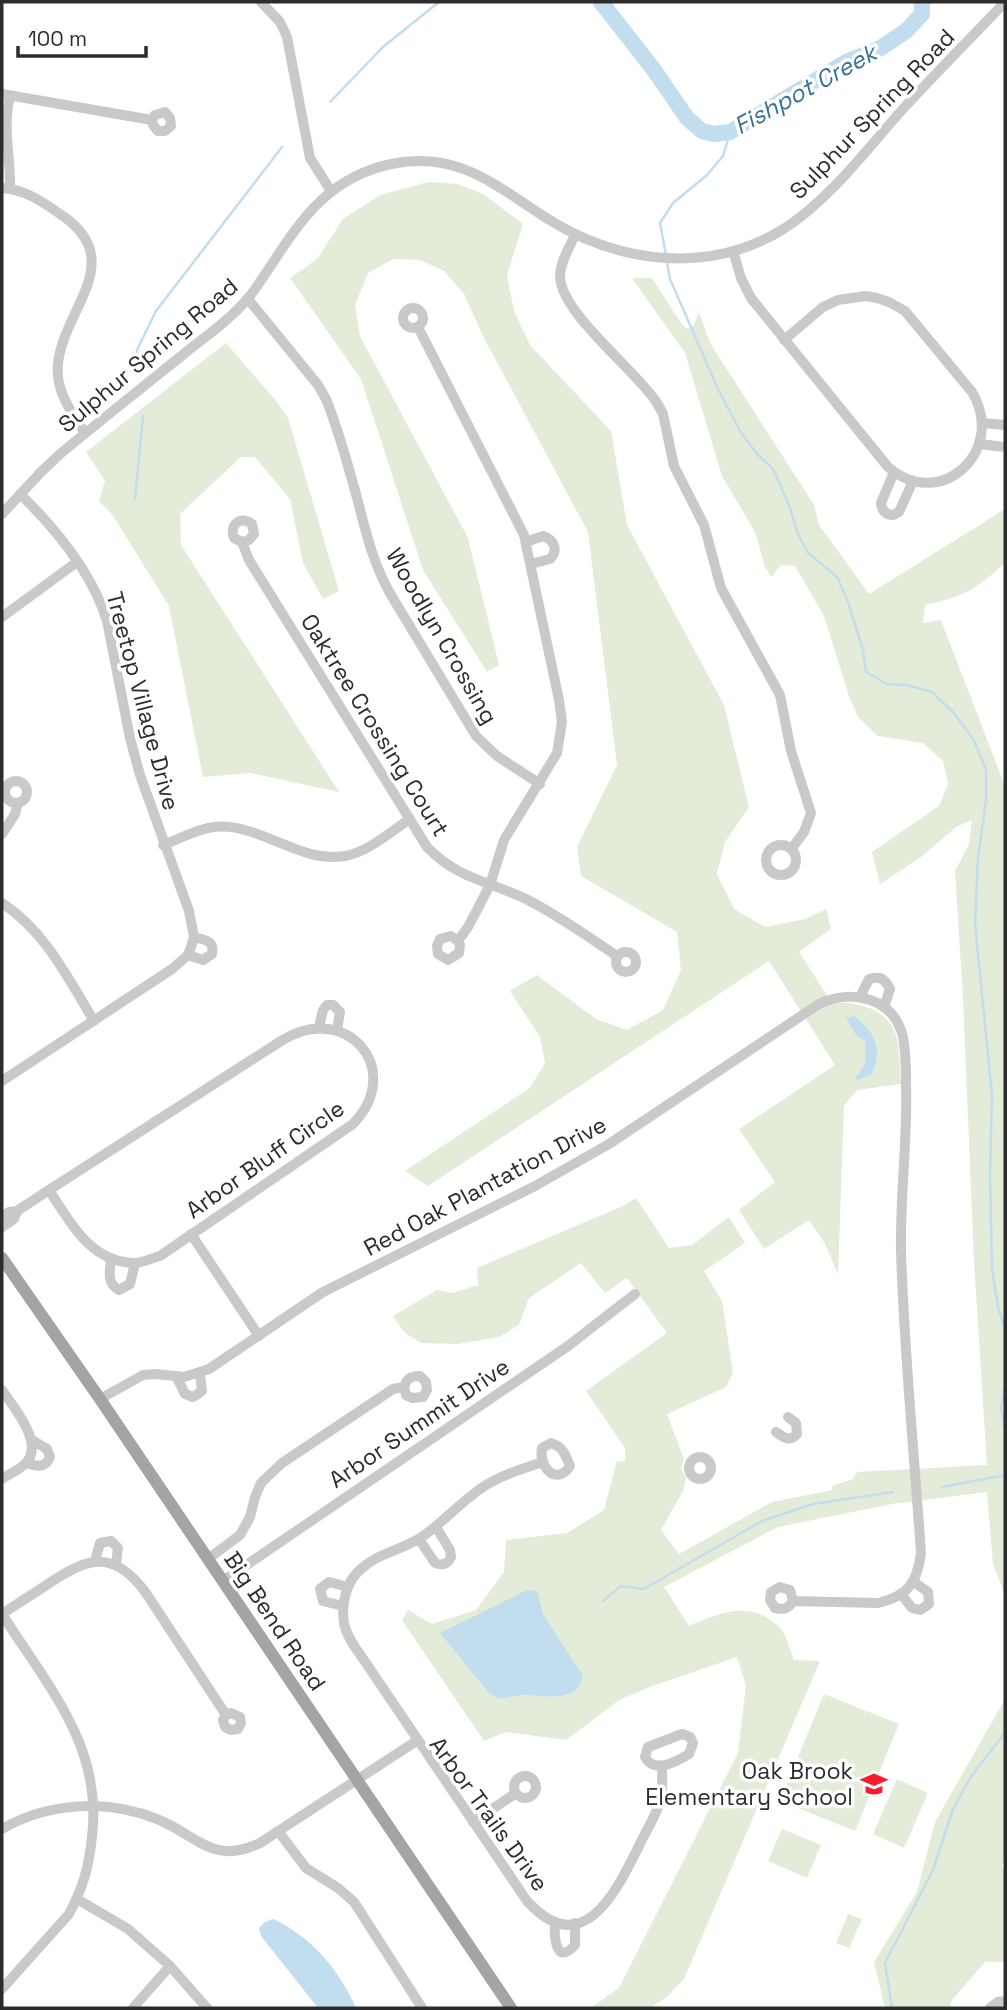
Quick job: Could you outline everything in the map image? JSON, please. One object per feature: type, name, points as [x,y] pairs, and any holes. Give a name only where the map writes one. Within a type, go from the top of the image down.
[{"type":"main road","name":"Big Bend Road","points":[[2,1258],[511,2008]]},
{"type":"street","points":[[261,2],[280,22],[287,37],[310,158],[331,191]]},
{"type":"street","name":"Sulphur Spring Road","points":[[2,514],[41,472],[85,433],[248,299],[305,216],[331,191],[355,176],[391,164],[436,162],[477,173],[575,235],[618,252],[642,257],[688,257],[733,251],[767,238],[814,205],[1005,2]]},
{"type":"street","points":[[85,433],[61,393],[57,365],[61,349],[86,293],[92,256],[83,234],[67,218],[41,201],[6,188],[6,96],[152,120]]},
{"type":"street","points":[[575,235],[561,264],[562,289],[576,312],[657,403],[663,414],[674,466],[704,525],[721,588],[780,695],[791,751],[811,813],[804,832],[792,848]]},
{"type":"street","points":[[733,251],[746,290],[784,340],[894,472],[926,484],[950,478],[970,461],[979,444],[983,422],[980,405],[905,311],[890,302],[866,296],[838,300],[823,307],[784,340]]},
{"type":"street","name":"Woodlyn Crossing","points":[[248,299],[318,385],[326,399],[380,578],[476,736],[496,756],[540,784]]},
{"type":"street","points":[[418,327],[511,506],[526,542],[562,722],[557,752],[504,840],[490,885],[458,941]]},
{"type":"street","points":[[983,422],[1005,425]]},
{"type":"street","points":[[979,444],[1005,447]]},
{"type":"street","points":[[894,472],[881,503],[881,508],[887,514],[899,512],[913,481]]},
{"type":"street","name":"Treetop Village Drive","points":[[2,1081],[172,969],[188,955],[203,960],[212,954],[213,947],[209,941],[194,937],[186,899],[163,845],[130,738],[102,604],[60,536],[20,494]]},
{"type":"street","points":[[526,542],[543,536],[551,539],[555,547],[550,559],[531,564]]},
{"type":"street","name":"Oaktree Crossing Court","points":[[242,542],[249,560],[427,847],[441,862],[454,870],[526,899],[617,956]]},
{"type":"street","points":[[2,617],[76,562]]},
{"type":"street","points":[[2,834],[15,814],[18,803]]},
{"type":"street","points":[[163,845],[215,827],[242,830],[312,855],[343,856],[357,852],[410,819]]},
{"type":"street","points":[[2,903],[17,913],[45,942],[94,1021]]},
{"type":"street","points":[[188,955],[194,937]]},
{"type":"street","points":[[793,1601],[878,1603],[901,1594],[914,1582],[921,1553],[901,1250],[906,1064],[902,1032],[895,1019],[884,1007],[860,997],[869,979],[885,979],[890,989],[884,1007]]},
{"type":"street","name":"Red Oak Plantation Drive","points":[[100,1399],[143,1375],[200,1374],[323,1292],[535,1186],[609,1144],[819,1004],[842,996],[860,997]]},
{"type":"street","name":"Arbor Bluff Circle","points":[[319,1027],[323,1010],[327,1005],[333,1005],[340,1012],[337,1030]]},
{"type":"street","name":"Arbor Bluff Circle","points":[[2,1216],[17,1211],[290,1035],[319,1027],[337,1030],[358,1043],[372,1063],[374,1079],[372,1097],[364,1113],[340,1134],[160,1256],[135,1263]]},
{"type":"street","points":[[49,1190],[84,1241],[111,1258],[135,1263],[130,1284],[119,1290],[112,1286],[110,1280],[111,1258]]},
{"type":"street","name":"Arbor Bluff Circle","points":[[2,1227],[14,1219],[17,1211]]},
{"type":"street","points":[[191,1234],[259,1335]]},
{"type":"street","name":"Arbor Summit Drive","points":[[223,1581],[568,1346],[635,1294]]},
{"type":"street","name":"Red Oak Plantation Drive","points":[[176,1376],[185,1394],[193,1397],[202,1391],[200,1374]]},
{"type":"street","points":[[208,1559],[240,1535],[250,1517],[255,1497],[267,1476],[282,1463],[393,1389],[404,1387]]},
{"type":"street","points":[[2,1390],[32,1440],[30,1457],[26,1463],[2,1479]]},
{"type":"street","points":[[776,1432],[786,1438],[797,1434],[796,1423],[788,1417]]},
{"type":"street","points":[[26,1463],[40,1466],[46,1464],[50,1457],[47,1449],[32,1440]]},
{"type":"street","points":[[418,1740],[354,1645],[344,1625],[343,1606],[348,1587],[358,1571],[373,1559],[419,1539],[496,1479],[543,1462]]},
{"type":"street","points":[[419,1539],[435,1563],[447,1563],[451,1557],[450,1550],[436,1527]]},
{"type":"street","points":[[95,1561],[100,1544],[111,1541],[118,1548],[116,1564]]},
{"type":"street","points":[[2,1989],[69,1914],[78,1899],[90,1859],[94,1805],[88,1762],[70,1721],[2,1614],[69,1570],[95,1561],[116,1564],[140,1585],[226,1715]]},
{"type":"street","points":[[343,1606],[323,1601],[320,1589],[329,1582],[348,1587]]},
{"type":"street","points":[[901,1594],[912,1608],[920,1609],[929,1604],[928,1592],[914,1582]]},
{"type":"street","points":[[676,1735],[690,1737],[693,1748],[690,1754],[662,1766],[652,1766],[646,1761],[645,1753],[649,1746],[676,1735]]},
{"type":"street","name":"Arbor Trails Drive","points":[[2,1829],[38,1814],[80,1805],[94,1805],[143,1814],[183,1832],[195,1841],[224,1851],[246,1850],[418,1740],[527,1901],[545,1918],[555,1922]]},
{"type":"street","points":[[575,1923],[575,1945],[564,1951],[559,1949],[554,1943],[555,1922],[575,1923],[596,1913],[618,1888],[661,1800],[662,1766]]},
{"type":"street","points":[[473,1822],[516,1793]]},
{"type":"street","points":[[278,1831],[306,1868],[338,1888],[354,1902],[422,2008]]},
{"type":"street","points":[[78,1899],[119,1922],[170,1966],[207,2008]]},
{"type":"street","points":[[133,2008],[170,1966]]},
{"type":"street","points":[[990,2008],[998,2001],[1005,2001]]},
{"type":"green space","points":[[428,182],[458,184],[483,194],[523,224],[507,275],[514,311],[530,345],[611,431],[627,525],[724,705],[749,807],[725,842],[717,874],[734,909],[765,927],[805,919],[826,909],[831,929],[799,952],[832,1003],[851,1003],[878,1012],[886,1018],[896,1035],[901,1084],[857,1090],[844,1106],[838,1274],[824,1242],[809,1220],[764,1249],[739,1210],[775,1182],[739,1129],[835,1065],[769,961],[428,1186],[405,1171],[530,1088],[545,1063],[540,1037],[510,991],[537,975],[596,1019],[627,1030],[663,1010],[681,970],[677,932],[581,876],[577,847],[617,765],[588,532],[484,338],[464,294],[444,271],[420,260],[393,259],[368,273],[355,305],[360,336],[468,538],[499,665],[487,672],[423,570],[361,379],[290,278],[317,259],[343,219],[380,195]]},
{"type":"green space","points":[[632,278],[652,278],[687,329],[694,325],[699,312],[710,343],[814,505],[819,525],[869,594],[1005,509],[1005,563],[969,591],[925,605],[923,623],[941,620],[1005,786],[1005,1595],[993,1564],[987,1492],[892,1504],[778,1527],[664,1587],[689,1626],[723,1613],[756,1613],[767,1617],[780,1628],[794,1660],[820,1661],[684,1979],[668,1996],[650,2008],[591,2008],[619,1988],[738,1753],[746,1686],[737,1657],[619,1700],[566,1740],[506,1732],[484,1741],[402,1620],[408,1610],[432,1624],[476,1610],[504,1572],[506,1540],[567,1533],[604,1510],[617,1461],[625,1461],[625,1448],[586,1391],[667,1333],[627,1278],[605,1293],[581,1263],[529,1298],[519,1325],[499,1337],[458,1344],[421,1343],[404,1332],[393,1316],[437,1290],[452,1293],[478,1285],[477,1268],[636,1198],[669,1248],[692,1245],[729,1217],[745,1243],[704,1271],[722,1301],[733,1373],[726,1387],[667,1414],[684,1459],[681,1468],[686,1478],[683,1491],[661,1530],[679,1554],[772,1502],[833,1490],[832,1486],[853,1479],[857,1472],[987,1465],[955,871],[969,844],[972,820],[956,827],[921,857],[880,884],[872,852],[939,806],[948,784],[943,761],[923,743],[878,736],[858,717],[824,616],[795,566],[781,565],[771,577],[764,565],[756,534],[722,476],[685,353]]},
{"type":"green space","points":[[226,343],[288,418],[339,591],[323,599],[303,563],[290,499],[255,457],[241,457],[180,514],[181,545],[339,792],[250,773],[203,777],[169,606],[112,514],[99,501],[105,481],[86,452]]},
{"type":"green space","points":[[824,1694],[899,1724],[855,1831],[780,1801]]},
{"type":"green space","points":[[1005,1699],[1005,1857],[1002,1865],[1005,1876],[1005,1962],[985,1962],[952,2000],[950,2008],[885,2008],[874,1962],[917,1892],[935,1822]]},
{"type":"green space","points":[[897,1779],[928,1793],[904,1848],[873,1834]]},
{"type":"green space","points":[[782,1829],[821,1845],[807,1878],[768,1861]]},
{"type":"green space","points":[[848,1914],[862,1919],[849,1948],[836,1943]]},
{"type":"water","points":[[854,1016],[872,1035],[877,1058],[871,1075],[854,1081],[865,1064],[865,1041],[856,1035],[846,1018]]},
{"type":"water","points":[[527,1590],[537,1591],[543,1614],[583,1676],[575,1690],[561,1696],[522,1695],[500,1699],[489,1693],[440,1633]]},
{"type":"water","points":[[273,1919],[300,1935],[323,1956],[356,2008],[318,2008],[261,1936],[259,1928]]},
{"type":"waterway","points":[[330,102],[383,47],[439,2]]},
{"type":"waterway","name":"Fishpot Creek","points":[[601,2],[687,118],[702,131],[714,134],[730,132],[846,62],[879,49],[906,31],[922,14],[922,2]]},
{"type":"waterway","points":[[666,255],[660,223],[673,203],[707,175],[723,156],[730,132]]},
{"type":"waterway","points":[[136,372],[137,350],[156,311],[282,147]]},
{"type":"waterway","points":[[667,262],[670,279],[718,389],[740,431],[757,454],[773,469],[808,553],[837,577],[863,650],[866,672],[887,684],[907,685],[932,692],[953,712],[973,739],[986,769],[986,801],[978,857],[975,924],[992,1095],[992,1269],[1005,1330]]},
{"type":"waterway","points":[[135,499],[143,416]]},
{"type":"waterway","points":[[1005,1386],[1001,1408],[1005,1430]]},
{"type":"waterway","points":[[942,1487],[1005,1475]]},
{"type":"waterway","points":[[603,1601],[621,1586],[644,1589],[762,1521],[813,1504],[893,1492]]},
{"type":"waterway","points":[[1005,1540],[1005,1551]]},
{"type":"waterway","points":[[892,2008],[885,1963],[933,1870],[953,1809],[972,1775],[1005,1733]]},
{"type":"place","name":"Oak Brook Elementary School","points":[[874,1784]]}]
